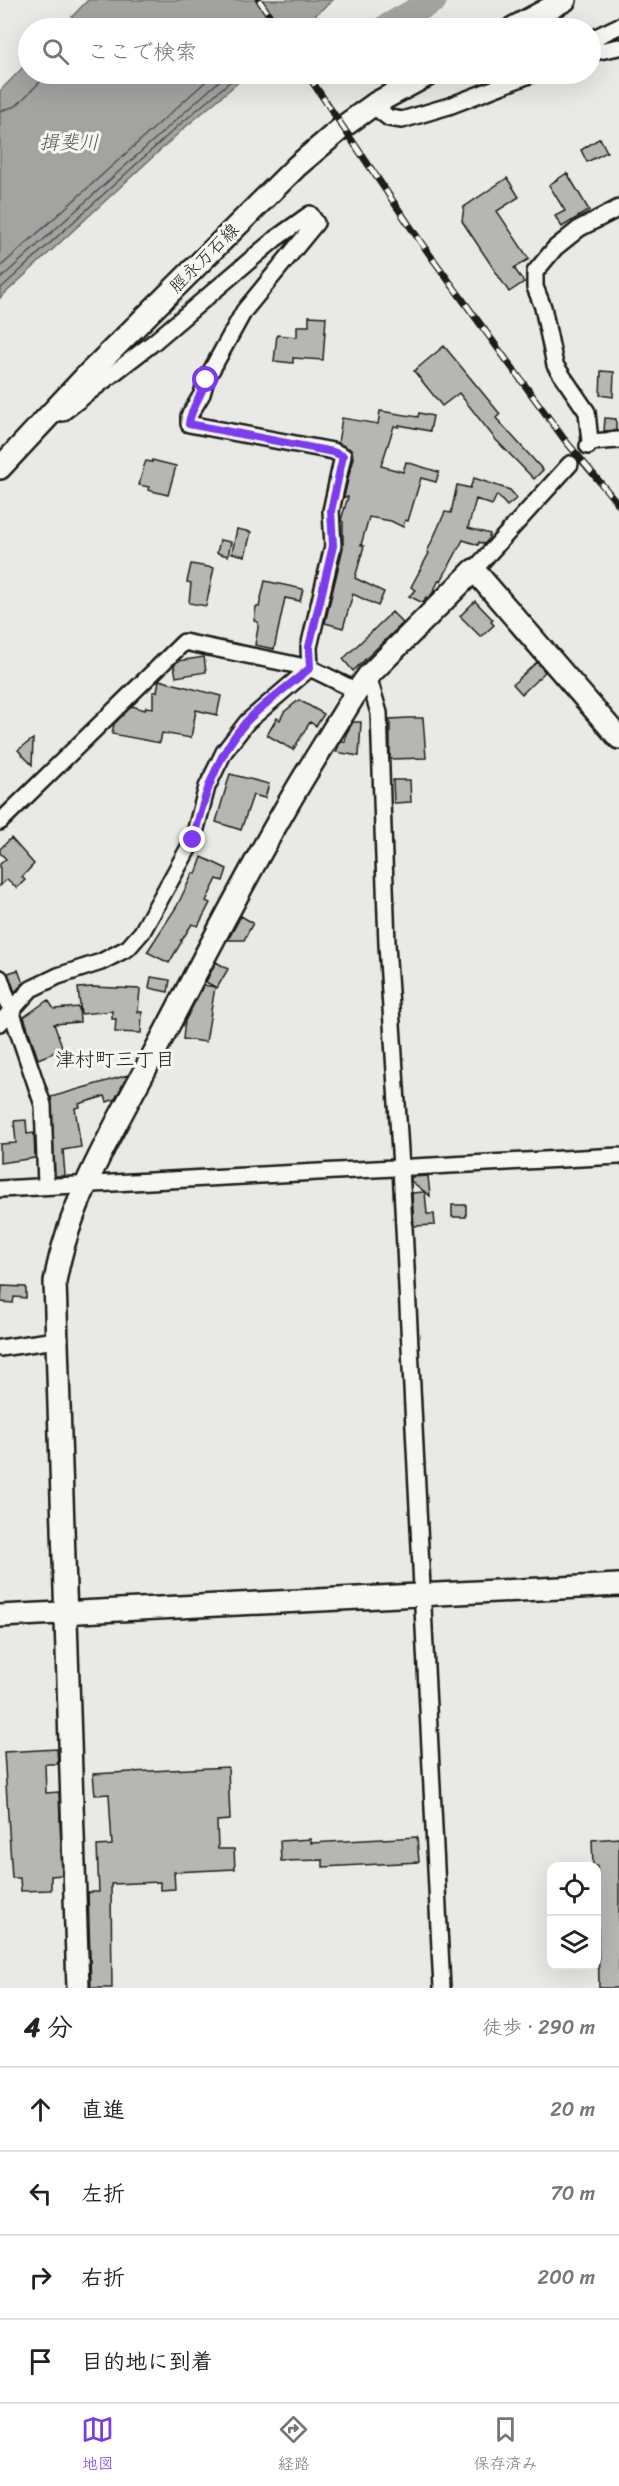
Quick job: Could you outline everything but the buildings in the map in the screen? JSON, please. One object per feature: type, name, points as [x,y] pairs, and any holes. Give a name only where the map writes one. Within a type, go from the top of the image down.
[{"type":"street","points":[[532,18],[565,0]]},
{"type":"street","points":[[601,35],[619,26]]},
{"type":"street","points":[[601,51],[619,47]]},
{"type":"street","name":"脛永万石線","points":[[0,468],[87,375],[297,166],[344,126],[376,103],[411,84]]},
{"type":"street","points":[[376,103],[380,111],[389,118],[402,120],[449,106],[505,84]]},
{"type":"street","points":[[619,208],[580,228],[555,248],[535,272],[535,287],[543,307],[555,365],[587,412],[589,444],[619,440]]},
{"type":"street","points":[[21,444],[154,342],[275,239],[309,214],[316,223],[244,311],[206,380],[202,394],[189,416],[189,424],[333,452],[343,456],[331,511],[333,546],[309,647],[310,668]]},
{"type":"street","points":[[78,1988],[54,1282],[59,1255],[87,1183],[279,820],[362,684],[474,570],[570,464]]},
{"type":"street","points":[[474,570],[619,738]]},
{"type":"street","points":[[0,822],[184,642],[310,668],[362,684],[379,713],[387,944],[401,1167],[442,1988]]},
{"type":"street","points":[[0,1023],[32,989],[58,976],[101,962],[128,948],[142,932],[193,840],[207,787],[224,752],[247,722],[310,668]]},
{"type":"street","points":[[0,978],[43,1105],[46,1185]]},
{"type":"street","points":[[0,1189],[619,1156]]},
{"type":"street","points":[[0,1348],[56,1340]]},
{"type":"street","points":[[0,1616],[619,1585]]},
{"type":"water","points":[[88,0],[333,0],[312,18],[71,18]]},
{"type":"water","name":"揖斐川","points":[[18,72],[18,84],[236,84],[182,130],[0,298],[0,91]]},
{"type":"waterway","points":[[402,18],[434,0]]},
{"type":"tunnel","points":[[570,464],[588,446]]},
{"type":"railway","points":[[259,0],[271,18]]},
{"type":"railway","points":[[314,84],[422,244],[564,439],[619,505]]},
{"type":"district","name":"津村町三丁目","points":[[115,1059]]},
{"type":"route","points":[[193,840],[207,787],[224,752],[247,722],[310,668],[309,647],[333,546],[331,511],[343,456],[333,452],[189,424],[189,416],[202,394],[206,380]]}]
